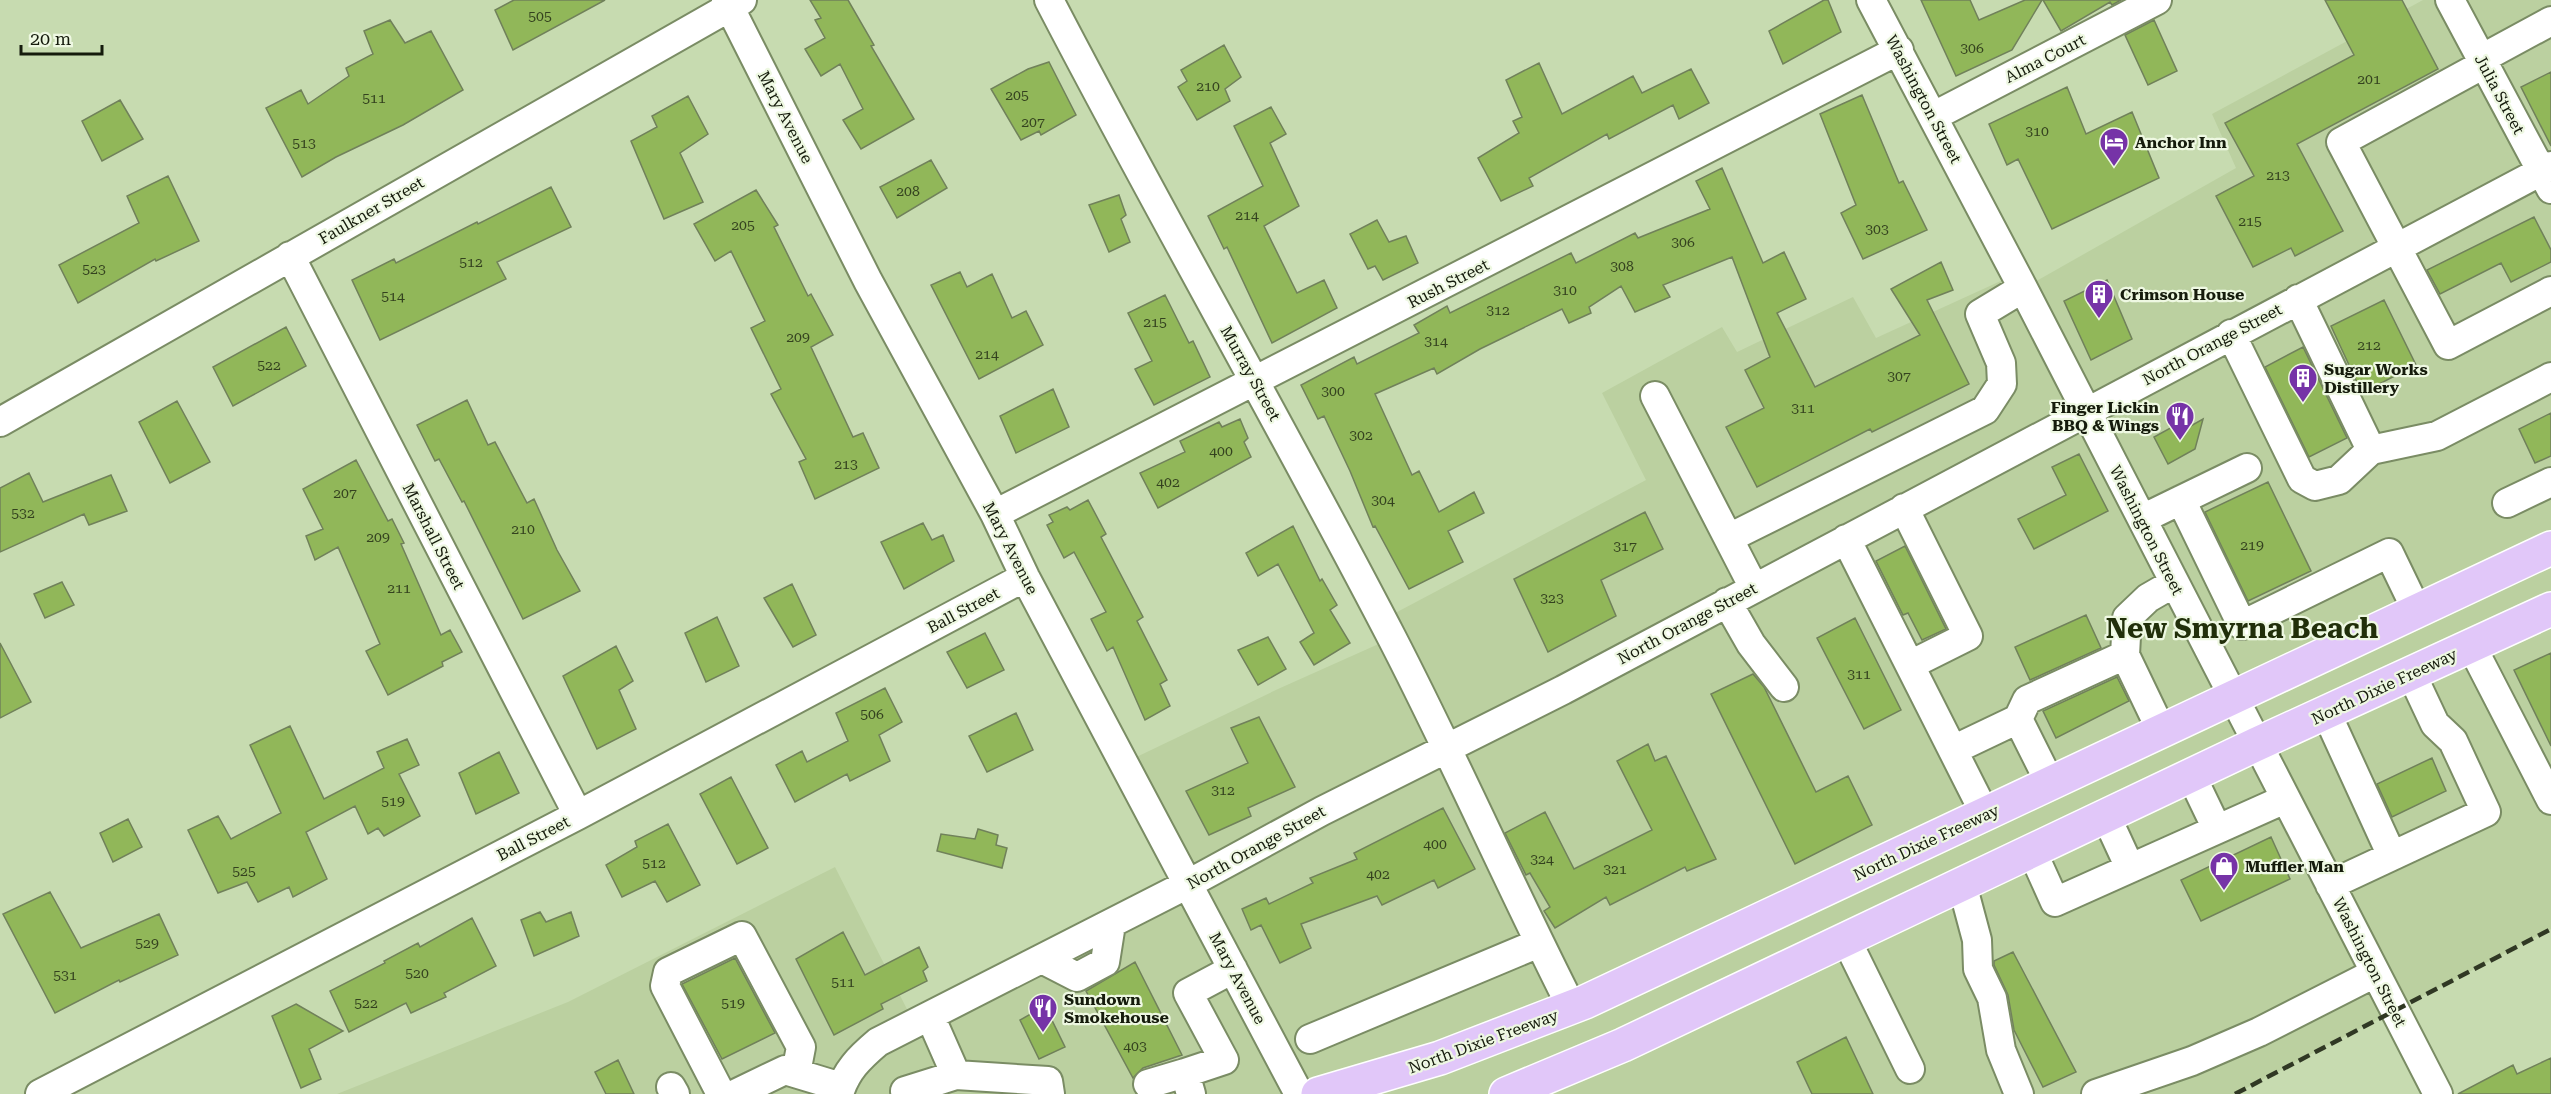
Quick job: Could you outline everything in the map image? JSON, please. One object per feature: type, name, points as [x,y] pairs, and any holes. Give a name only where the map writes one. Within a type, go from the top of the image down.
[{"type":"main road","name":"North Dixie Freeway","points":[[1318,1094],[1440,1058],[1572,1008],[2551,548]]},
{"type":"main road","name":"North Dixie Freeway","points":[[1506,1094],[1623,1045],[2191,775],[2548,610]]},
{"type":"street","name":"Murray Street","points":[[1049,0],[1121,138],[1257,382],[1392,638],[1572,1008]]},
{"type":"street","name":"Washington Street","points":[[1871,0],[1934,116],[2438,1094]]},
{"type":"street","name":"Alma Court","points":[[1934,116],[2157,0]]},
{"type":"street","name":"Julia Street","points":[[2450,0],[2548,175]]},
{"type":"street","name":"Faulkner Street","points":[[0,422],[733,2]]},
{"type":"street","name":"Mary Avenue","points":[[733,2],[868,281],[995,514],[1025,577],[1299,1094]]},
{"type":"street","points":[[2551,21],[2341,142],[2448,345],[2551,291]]},
{"type":"street","name":"Rush Street","points":[[995,514],[1257,382],[1899,50]]},
{"type":"street","name":"North Orange Street","points":[[840,1090],[846,1075],[857,1060],[878,1042],[1111,924],[1322,811],[1447,749],[1755,588],[2298,299],[2548,175]]},
{"type":"street","name":"Marshall Street","points":[[290,256],[578,815]]},
{"type":"street","points":[[1729,538],[1985,410],[2002,384],[2001,363],[1980,314],[2023,288]]},
{"type":"street","points":[[2298,299],[2371,450]]},
{"type":"street","points":[[2231,334],[2302,479],[2316,486],[2339,480],[2371,450],[2437,436],[2551,377]]},
{"type":"street","points":[[1656,396],[1755,588]]},
{"type":"street","points":[[2142,519],[2247,468]]},
{"type":"street","points":[[2507,503],[2551,482]]},
{"type":"street","points":[[2181,500],[2242,625],[2389,553],[2417,611]]},
{"type":"street","points":[[1904,508],[1968,636],[1910,665]]},
{"type":"street","points":[[1846,539],[1985,814]]},
{"type":"street","name":"Ball Street","points":[[40,1094],[578,815],[1025,577]]},
{"type":"street","points":[[2161,730],[2125,655],[2127,618],[2148,598],[2174,583]]},
{"type":"street","points":[[1727,602],[1751,644],[1784,687]]},
{"type":"street","points":[[2471,645],[2549,801],[2551,800]]},
{"type":"street","points":[[1953,750],[2018,718],[2027,700],[2125,655]]},
{"type":"street","points":[[2330,885],[2486,812],[2453,741],[2435,724],[2411,673]]},
{"type":"street","points":[[2326,712],[2392,856]]},
{"type":"street","points":[[2018,718],[2050,783]]},
{"type":"street","points":[[2191,775],[2217,829]]},
{"type":"street","points":[[2032,851],[2055,902],[2285,799]]},
{"type":"street","points":[[2106,816],[2130,868]]},
{"type":"street","points":[[1962,884],[1977,940],[1978,969],[1992,998],[2001,1050],[2019,1094]]},
{"type":"street","points":[[722,1094],[665,986],[668,972],[742,936],[801,1047],[796,1073]]},
{"type":"street","points":[[1846,939],[1910,1069]]},
{"type":"street","points":[[1310,1039],[1539,943]]},
{"type":"street","points":[[1148,1084],[1188,1084],[1224,1060],[1188,993],[1233,969]]},
{"type":"street","points":[[2096,1094],[2192,1061],[2259,1032],[2375,973]]},
{"type":"street","points":[[930,1016],[956,1075]]},
{"type":"street","points":[[735,1094],[785,1070],[840,1090]]},
{"type":"street","points":[[905,1091],[956,1075],[1048,1081],[1050,1094]]},
{"type":"shaded area","points":[[2423,0],[2551,0],[2551,929],[2235,1094],[337,1094],[568,1002],[835,867],[914,1023],[1188,884],[1124,763],[1278,689],[1392,638],[1382,620],[1646,480],[1602,393],[1722,327],[1737,352],[1853,297],[1876,338],[2016,274],[2024,288],[2236,168],[2212,114]]},
{"type":"building","points":[[514,0],[605,0],[513,50],[495,10]]},
{"type":"building","points":[[810,0],[848,0],[874,45],[871,46],[914,119],[861,149],[843,120],[863,109],[840,64],[821,76],[805,49],[825,38],[815,20],[821,18]]},
{"type":"building","points":[[1824,0],[1828,0],[1841,32],[1783,64],[1769,31]]},
{"type":"building","points":[[1921,0],[1970,0],[1979,20],[2025,0],[2042,0],[2012,50],[1956,76]]},
{"type":"building","points":[[2043,0],[2121,0],[2112,5],[2110,2],[2061,31]]},
{"type":"building","points":[[2325,0],[2402,0],[2438,69],[2297,144],[2343,231],[2295,256],[2291,248],[2253,267],[2216,196],[2254,176],[2225,123],[2354,55]]},
{"type":"building","points":[[390,20],[405,43],[431,31],[463,90],[403,125],[336,157],[302,177],[266,108],[301,90],[308,104],[349,76],[346,68],[373,54],[364,31]]},
{"type":"building","points":[[2154,20],[2177,71],[2148,85],[2125,35]]},
{"type":"building","points":[[1224,45],[1241,77],[1225,89],[1230,101],[1197,120],[1178,87],[1187,81],[1181,70]]},
{"type":"building","points":[[1049,62],[1076,115],[1041,135],[1039,131],[1021,140],[991,89],[1028,69]]},
{"type":"building","points":[[1539,63],[1562,114],[1633,76],[1642,93],[1691,69],[1709,103],[1679,119],[1673,105],[1609,139],[1607,134],[1529,178],[1533,186],[1501,201],[1478,158],[1519,133],[1513,121],[1522,117],[1506,80]]},
{"type":"building","points":[[2551,72],[2551,146],[2521,87]]},
{"type":"building","points":[[2067,87],[2086,134],[2132,112],[2159,178],[2052,229],[2018,159],[2007,165],[1989,124]]},
{"type":"building","points":[[1862,95],[1899,183],[1903,181],[1927,230],[1863,259],[1841,213],[1856,205],[1820,114]]},
{"type":"building","points":[[688,96],[708,134],[680,153],[703,202],[664,219],[631,141],[657,127],[652,116]]},
{"type":"building","points":[[120,100],[143,139],[102,161],[82,121]]},
{"type":"building","points":[[1271,107],[1286,134],[1270,143],[1299,206],[1264,226],[1297,293],[1324,280],[1337,308],[1272,343],[1227,247],[1224,249],[1208,216],[1263,186],[1234,126]]},
{"type":"building","points":[[931,160],[947,188],[897,218],[880,187]]},
{"type":"building","points":[[1722,168],[1763,263],[1784,252],[1806,299],[1777,313],[1815,387],[1920,335],[1891,289],[1941,262],[1953,290],[1927,300],[1969,384],[1872,432],[1870,429],[1757,487],[1726,427],[1764,408],[1745,370],[1770,357],[1732,257],[1663,285],[1670,297],[1635,312],[1621,286],[1589,307],[1591,313],[1569,323],[1562,309],[1480,349],[1437,374],[1434,368],[1375,394],[1412,475],[1419,471],[1439,512],[1474,492],[1484,513],[1448,531],[1463,562],[1409,589],[1375,526],[1373,527],[1324,416],[1318,419],[1301,385],[1354,357],[1357,364],[1419,333],[1414,325],[1447,306],[1450,313],[1571,253],[1576,263],[1635,233],[1638,238],[1710,209],[1696,181]]},
{"type":"building","points":[[168,176],[199,241],[156,261],[155,259],[78,303],[59,265],[139,223],[127,196]]},
{"type":"building","points":[[551,187],[571,227],[497,262],[506,279],[380,340],[352,280],[394,259],[396,263]]},
{"type":"building","points":[[756,190],[778,225],[774,227],[808,296],[811,294],[833,335],[811,347],[853,437],[863,433],[879,468],[815,499],[799,462],[806,459],[771,394],[781,389],[751,328],[765,321],[731,251],[715,261],[694,224]]},
{"type":"building","points":[[1119,195],[1126,215],[1121,219],[1130,242],[1109,252],[1089,205]]},
{"type":"building","points":[[2534,217],[2551,250],[2551,262],[2511,282],[2501,263],[2440,294],[2427,270]]},
{"type":"building","points":[[1377,220],[1389,242],[1406,236],[1418,263],[1383,280],[1375,266],[1368,269],[1350,234]]},
{"type":"building","points":[[960,272],[967,287],[992,274],[1012,318],[1026,311],[1043,345],[979,379],[931,285]]},
{"type":"building","name":"Crimson House","points":[[2107,280],[2132,339],[2091,360],[2064,301]]},
{"type":"building","points":[[1165,295],[1189,343],[1193,341],[1210,377],[1154,405],[1135,369],[1152,361],[1128,313]]},
{"type":"building","points":[[2384,300],[2416,365],[2362,393],[2331,326]]},
{"type":"building","points":[[286,327],[306,366],[233,406],[213,367]]},
{"type":"building","name":"Sugar Works Distillery","points":[[2303,347],[2347,438],[2309,457],[2265,367]]},
{"type":"building","points":[[1053,389],[1069,427],[1016,453],[1000,416]]},
{"type":"building","points":[[467,400],[488,445],[495,442],[527,503],[534,499],[557,550],[580,591],[523,619],[464,501],[462,502],[439,459],[435,461],[417,425]]},
{"type":"building","points":[[177,401],[210,462],[170,483],[139,422]]},
{"type":"building","points":[[2551,413],[2551,456],[2535,463],[2519,429]]},
{"type":"building","points":[[1240,419],[1248,438],[1244,442],[1251,457],[1158,508],[1140,473],[1185,452],[1180,441],[1219,422],[1222,427]]},
{"type":"building","name":"Finger Lickin BBQ & Wings","points":[[2203,419],[2195,449],[2168,464],[2154,437],[2185,420],[2189,427]]},
{"type":"building","points":[[2079,454],[2108,511],[2034,549],[2018,519],[2066,495],[2052,467]]},
{"type":"building","points":[[356,460],[388,521],[392,519],[404,543],[401,544],[441,635],[450,630],[462,652],[442,662],[443,666],[388,695],[366,651],[380,644],[338,547],[315,560],[306,536],[323,529],[303,489]]},
{"type":"building","points":[[29,473],[43,502],[111,475],[127,511],[89,525],[84,514],[0,552],[0,488]]},
{"type":"building","points":[[2268,482],[2311,571],[2248,601],[2205,512]]},
{"type":"building","points":[[1088,500],[1106,534],[1101,537],[1143,617],[1137,621],[1167,680],[1160,684],[1170,706],[1145,720],[1113,647],[1107,651],[1091,619],[1106,612],[1074,552],[1064,558],[1047,525],[1053,522],[1049,515],[1067,507],[1070,510]]},
{"type":"building","points":[[1645,512],[1663,549],[1601,580],[1616,616],[1548,652],[1514,579]]},
{"type":"building","points":[[923,523],[932,540],[943,535],[954,561],[904,589],[881,542]]},
{"type":"building","points":[[1293,526],[1320,581],[1322,579],[1337,605],[1330,610],[1350,643],[1314,665],[1300,642],[1314,633],[1278,564],[1258,576],[1246,553]]},
{"type":"building","points":[[1905,546],[1946,629],[1922,640],[1908,613],[1903,615],[1876,561]]},
{"type":"building","points":[[62,582],[74,605],[45,618],[34,594]]},
{"type":"building","points":[[792,584],[816,635],[793,647],[764,598]]},
{"type":"building","points":[[2086,615],[2101,648],[2030,680],[2015,647]]},
{"type":"building","points":[[717,617],[739,666],[706,682],[685,633]]},
{"type":"building","points":[[1855,618],[1901,710],[1864,729],[1817,638]]},
{"type":"building","points":[[985,633],[1004,670],[967,688],[947,652]]},
{"type":"building","points":[[1268,637],[1286,669],[1258,685],[1238,650]]},
{"type":"building","points":[[0,643],[31,702],[0,718]]},
{"type":"building","points":[[616,646],[633,681],[619,690],[636,729],[597,749],[563,676]]},
{"type":"building","points":[[2551,653],[2551,746],[2514,670]]},
{"type":"building","points":[[1753,674],[1764,687],[1816,792],[1848,776],[1872,825],[1795,864],[1711,694]]},
{"type":"building","points":[[2117,677],[2129,701],[2056,738],[2043,711]]},
{"type":"building","points":[[885,688],[902,722],[879,735],[890,761],[850,781],[847,774],[795,802],[776,765],[802,751],[807,762],[848,741],[836,713]]},
{"type":"building","points":[[1016,713],[1033,750],[987,772],[969,736]]},
{"type":"building","points":[[1259,717],[1295,787],[1248,808],[1251,816],[1209,835],[1186,791],[1248,763],[1231,728]]},
{"type":"building","points":[[290,726],[324,799],[384,768],[377,752],[407,739],[419,765],[399,774],[420,816],[384,836],[378,828],[368,834],[355,806],[306,832],[327,879],[293,897],[289,887],[258,902],[247,882],[218,893],[188,830],[218,816],[231,839],[281,813],[250,745]]},
{"type":"building","points":[[1648,744],[1655,761],[1666,756],[1716,859],[1687,871],[1685,867],[1610,905],[1606,897],[1555,928],[1544,911],[1550,907],[1530,873],[1526,875],[1505,833],[1545,812],[1574,869],[1652,830],[1617,761]]},
{"type":"building","points":[[499,752],[519,793],[476,814],[459,773]]},
{"type":"building","points":[[2432,758],[2446,791],[2392,817],[2377,784]]},
{"type":"building","points":[[731,777],[768,848],[737,864],[700,794]]},
{"type":"building","points":[[1443,808],[1475,869],[1438,888],[1434,880],[1382,905],[1377,896],[1301,924],[1311,948],[1280,963],[1261,925],[1251,930],[1242,909],[1266,898],[1269,904],[1313,883],[1310,878],[1357,859],[1354,853]]},
{"type":"building","points":[[128,819],[142,847],[113,862],[100,833]]},
{"type":"building","points":[[668,824],[700,885],[667,902],[655,881],[622,897],[606,865],[637,847],[635,841]]},
{"type":"building","points":[[978,829],[998,835],[996,845],[1007,848],[1002,868],[937,851],[941,834],[975,839]]},
{"type":"building","name":"Muffler Man","points":[[2271,837],[2290,879],[2201,921],[2181,880]]},
{"type":"building","points":[[50,892],[81,948],[159,914],[178,955],[120,982],[119,980],[55,1013],[3,914]]},
{"type":"building","points":[[540,912],[546,922],[571,912],[579,936],[534,956],[521,920]]},
{"type":"building","points":[[472,918],[496,966],[444,993],[446,997],[411,1013],[406,1003],[349,1032],[330,991],[418,943],[420,947]]},
{"type":"building","points":[[843,932],[865,975],[919,947],[928,967],[923,971],[927,981],[881,1004],[883,1009],[834,1035],[796,959]]},
{"type":"building","points":[[2013,952],[2076,1072],[2043,1087],[2014,1030],[2008,995],[1994,965],[1994,961]]},
{"type":"building","points":[[735,958],[775,1033],[722,1059],[682,984]]},
{"type":"building","points":[[1135,962],[1182,1055],[1143,1068],[1133,1078],[1086,991]]},
{"type":"building","points":[[296,1004],[343,1031],[309,1049],[321,1079],[301,1088],[272,1016]]},
{"type":"building","name":"Sundown Smokehouse","points":[[1045,1006],[1065,1047],[1039,1059],[1020,1020]]},
{"type":"building","points":[[1846,1037],[1873,1094],[1812,1094],[1797,1062]]},
{"type":"building","points":[[2551,1058],[2551,1094],[2458,1094],[2513,1065],[2517,1074]]},
{"type":"building","points":[[618,1060],[634,1094],[606,1094],[595,1072]]},
{"type":"railway","points":[[2235,1094],[2551,929]]},
{"type":"place","name":"Anchor Inn","points":[[2114,168]]},
{"type":"place","name":"Crimson House","points":[[2099,320]]},
{"type":"place","name":"Sugar Works Distillery","points":[[2303,404]]},
{"type":"place","name":"Finger Lickin BBQ & Wings","points":[[2180,442]]},
{"type":"place","name":"Muffler Man","points":[[2224,892]]},
{"type":"place","name":"Sundown Smokehouse","points":[[1043,1034]]},
{"type":"district","name":"New Smyrna Beach","points":[[2242,628]]}]
